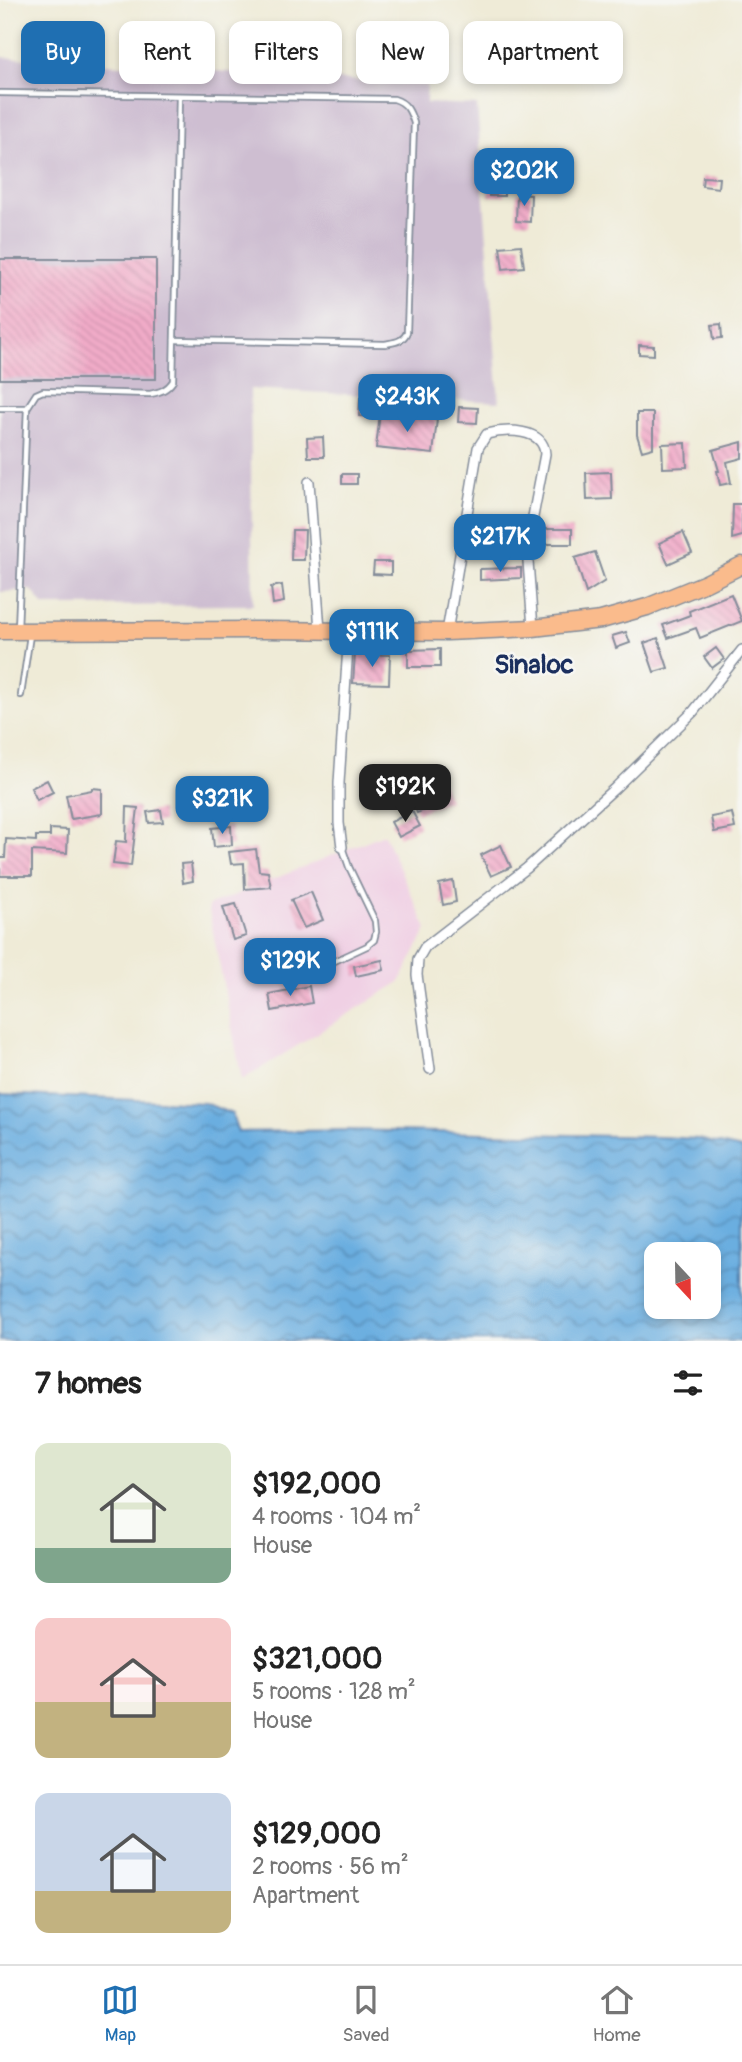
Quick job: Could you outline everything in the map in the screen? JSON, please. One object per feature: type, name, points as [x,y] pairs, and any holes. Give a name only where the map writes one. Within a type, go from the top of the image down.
[{"type":"highway","points":[[0,631],[447,632],[533,628],[601,620],[647,607],[742,565]]},
{"type":"street","points":[[447,632],[478,448],[487,434],[497,431],[530,434],[541,440],[544,446],[545,454],[527,548],[533,628]]},
{"type":"street","points":[[309,482],[320,630]]},
{"type":"street","points":[[342,847],[339,783],[349,631]]},
{"type":"street","points":[[430,1069],[417,975],[418,959],[425,947],[527,869],[615,788],[693,712],[742,650]]},
{"type":"lane","points":[[0,93],[394,99],[403,102],[409,110],[414,123],[405,338],[386,344],[174,340]]},
{"type":"lane","points":[[21,695],[24,631],[21,587],[27,408],[36,394],[43,391],[160,393],[173,381],[179,96]]},
{"type":"lane","points":[[0,408],[27,408]]},
{"type":"lane","points":[[292,981],[368,946],[374,940],[374,921],[342,847]]},
{"type":"shaded area","points":[[0,57],[21,58],[21,84],[105,84],[105,64],[119,65],[119,84],[215,84],[215,71],[229,72],[229,84],[342,84],[342,79],[356,80],[356,84],[427,85],[426,103],[477,105],[499,402],[250,389],[253,605],[44,606],[32,590],[0,592]]},
{"type":"shaded area","points":[[384,834],[427,929],[400,982],[242,1080],[208,906]]},
{"type":"water","points":[[0,1094],[205,1103],[232,1114],[238,1132],[347,1130],[661,1137],[698,1139],[742,1149],[742,1341],[0,1341]]},
{"type":"building","points":[[703,177],[719,178],[718,188],[702,186]]},
{"type":"building","points":[[489,179],[504,179],[504,196],[489,196]]},
{"type":"building","points":[[517,194],[531,195],[530,222],[516,221]]},
{"type":"building","points":[[521,245],[524,267],[503,269],[500,247]]},
{"type":"building","points":[[0,259],[156,259],[156,379],[0,379]]},
{"type":"building","points":[[721,324],[722,338],[714,339],[712,325]]},
{"type":"building","points":[[639,345],[654,346],[654,355],[639,354]]},
{"type":"building","points":[[360,398],[376,399],[376,417],[359,416]]},
{"type":"building","points":[[434,401],[452,403],[451,414],[433,411]]},
{"type":"building","points":[[459,407],[478,408],[477,423],[458,422]]},
{"type":"building","points":[[380,413],[437,419],[433,454],[376,448]]},
{"type":"building","points":[[637,413],[653,413],[653,448],[642,451],[637,435]]},
{"type":"building","points":[[323,437],[324,457],[308,457],[307,438]]},
{"type":"building","points":[[742,442],[742,458],[727,462],[731,483],[720,485],[713,450]]},
{"type":"building","points":[[686,443],[687,467],[663,468],[662,444]]},
{"type":"building","points":[[611,472],[612,499],[587,500],[586,473]]},
{"type":"building","points":[[342,474],[357,474],[357,484],[342,484]]},
{"type":"building","points":[[733,504],[742,504],[742,536],[732,539]]},
{"type":"building","points":[[538,529],[572,529],[572,544],[538,544]]},
{"type":"building","points":[[292,530],[305,530],[304,560],[291,560]]},
{"type":"building","points":[[683,532],[692,553],[668,564],[659,543]]},
{"type":"building","points":[[595,552],[605,581],[586,593],[575,558]]},
{"type":"building","points":[[374,562],[391,562],[391,575],[373,574]]},
{"type":"building","points":[[521,568],[521,578],[480,580],[480,569]]},
{"type":"building","points":[[282,585],[284,602],[273,604],[271,587]]},
{"type":"building","points":[[731,594],[742,621],[700,638],[696,628],[668,638],[663,625],[690,615],[689,611]]},
{"type":"building","points":[[626,632],[630,643],[616,648],[612,636]]},
{"type":"building","points":[[658,638],[668,668],[654,672],[644,643]]},
{"type":"building","points":[[716,648],[724,659],[712,668],[704,657]]},
{"type":"building","points":[[440,649],[440,667],[408,667],[408,650]]},
{"type":"building","points":[[355,654],[390,655],[389,684],[353,683]]},
{"type":"building","points":[[47,780],[53,792],[37,800],[31,788]]},
{"type":"building","points":[[441,781],[449,800],[417,813],[409,793]]},
{"type":"building","points":[[92,788],[102,789],[102,814],[71,819],[66,795]]},
{"type":"building","points":[[127,807],[138,808],[131,866],[113,864],[116,841],[126,842]]},
{"type":"building","points":[[161,810],[163,822],[149,823],[147,812]]},
{"type":"building","points":[[412,811],[420,826],[399,837],[391,822]]},
{"type":"building","points":[[732,813],[735,828],[714,832],[711,817]]},
{"type":"building","points":[[231,826],[232,845],[214,847],[212,828]]},
{"type":"building","points":[[50,829],[68,830],[67,853],[32,851],[32,876],[0,876],[0,858],[5,858],[6,839],[36,841],[36,836],[50,836]]},
{"type":"building","points":[[501,845],[511,867],[491,876],[481,855]]},
{"type":"building","points":[[256,849],[259,871],[268,872],[271,887],[245,889],[244,863],[231,864],[229,852]]},
{"type":"building","points":[[191,863],[193,881],[183,883],[181,864]]},
{"type":"building","points":[[453,881],[456,902],[443,905],[439,884]]},
{"type":"building","points":[[311,892],[323,920],[304,928],[291,900]]},
{"type":"building","points":[[236,904],[246,936],[233,940],[223,907]]},
{"type":"building","points":[[382,960],[384,970],[356,976],[354,966]]},
{"type":"building","points":[[309,986],[312,1003],[272,1011],[269,994]]},
{"type":"district","name":"Sinaloc","points":[[534,664]]}]
